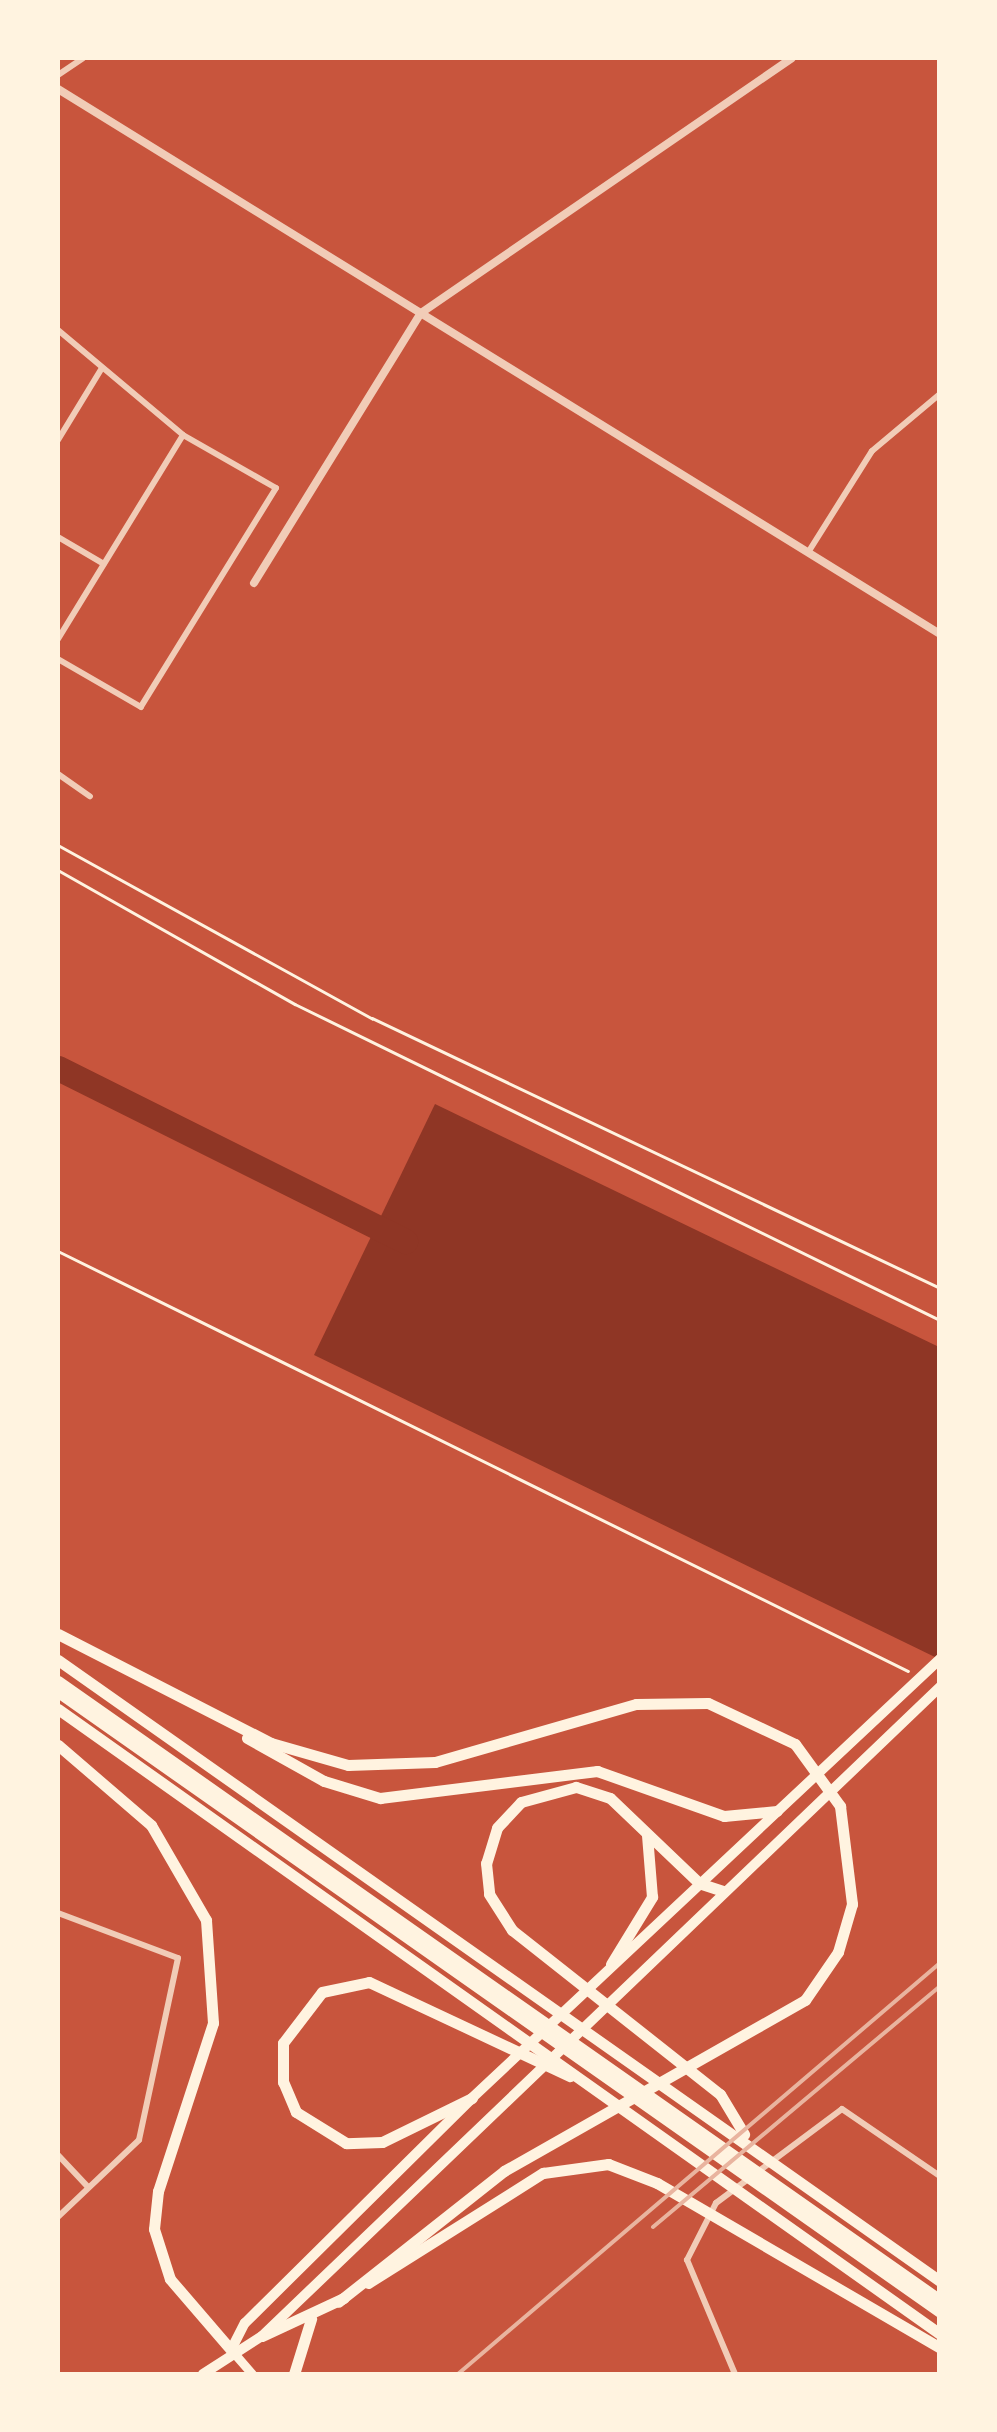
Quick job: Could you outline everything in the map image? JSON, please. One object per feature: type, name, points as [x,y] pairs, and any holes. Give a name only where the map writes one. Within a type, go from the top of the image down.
[{"type":"highway","points":[[58,1634],[211,1715],[324,1781],[380,1798],[597,1771],[724,1816],[777,1811]]},
{"type":"highway","points":[[58,1660],[527,1985],[940,2280]]},
{"type":"highway","points":[[58,1681],[509,2004]]},
{"type":"highway","points":[[58,1692],[509,2004],[940,2312]]},
{"type":"highway","points":[[211,1715],[298,1754],[376,1768],[451,1758],[636,1704],[708,1702],[795,1744],[824,1776],[848,1827],[848,1923],[805,2000],[504,2171],[338,2302]]},
{"type":"highway","points":[[58,1709],[940,2334]]},
{"type":"highway","points":[[58,1746],[151,1825],[206,1920],[213,2023],[158,2191],[154,2229],[170,2279],[231,2350]]},
{"type":"highway","points":[[723,1892],[698,1884],[643,1826],[610,1798],[576,1787],[538,1793],[498,1828],[489,1894],[512,1930],[720,2094],[749,2142]]},
{"type":"highway","points":[[611,1964],[652,1897],[655,1856],[643,1826]]},
{"type":"highway","points":[[472,2098],[382,2142],[346,2143],[296,2112],[280,2062],[298,2014],[352,1982],[400,1992],[598,2089]]},
{"type":"highway","points":[[262,2336],[311,2319],[532,2179],[592,2163],[657,2183],[940,2348]]},
{"type":"highway","points":[[789,2201],[940,2300]]},
{"type":"highway","points":[[294,2374],[311,2319]]},
{"type":"main road","points":[[231,2350],[245,2323],[472,2098],[940,1659]]},
{"type":"main road","points":[[203,2374],[231,2350],[262,2336],[804,1813],[940,1687]]},
{"type":"main road","points":[[231,2350],[252,2374]]},
{"type":"street","points":[[58,75],[83,58]]},
{"type":"street","points":[[254,583],[421,313],[792,58]]},
{"type":"street","points":[[58,89],[940,634]]},
{"type":"street","points":[[58,330],[184,434],[276,488],[141,707],[58,659]]},
{"type":"street","points":[[58,440],[102,368]]},
{"type":"street","points":[[809,552],[872,451],[940,394]]},
{"type":"street","points":[[58,639],[184,434]]},
{"type":"street","points":[[58,537],[104,564]]},
{"type":"street","points":[[58,774],[90,796]]},
{"type":"street","points":[[58,1913],[178,1958],[139,2140],[58,2217]]},
{"type":"street","points":[[735,2374],[690,2275],[694,2232],[831,2111],[860,2114],[940,2176]]},
{"type":"street","points":[[58,2155],[88,2187]]},
{"type":"path","points":[[58,845],[372,1018],[940,1288]]},
{"type":"path","points":[[58,870],[283,997],[940,1320]]},
{"type":"path","points":[[58,1251],[908,1671]]},
{"type":"shaded area","points":[[435,1104],[939,1347],[939,1659],[314,1355]]},
{"type":"waterway","points":[[58,1068],[405,1241]]},
{"type":"railway","points":[[458,2374],[940,1963]]},
{"type":"railway","points":[[653,2227],[940,1986]]}]
